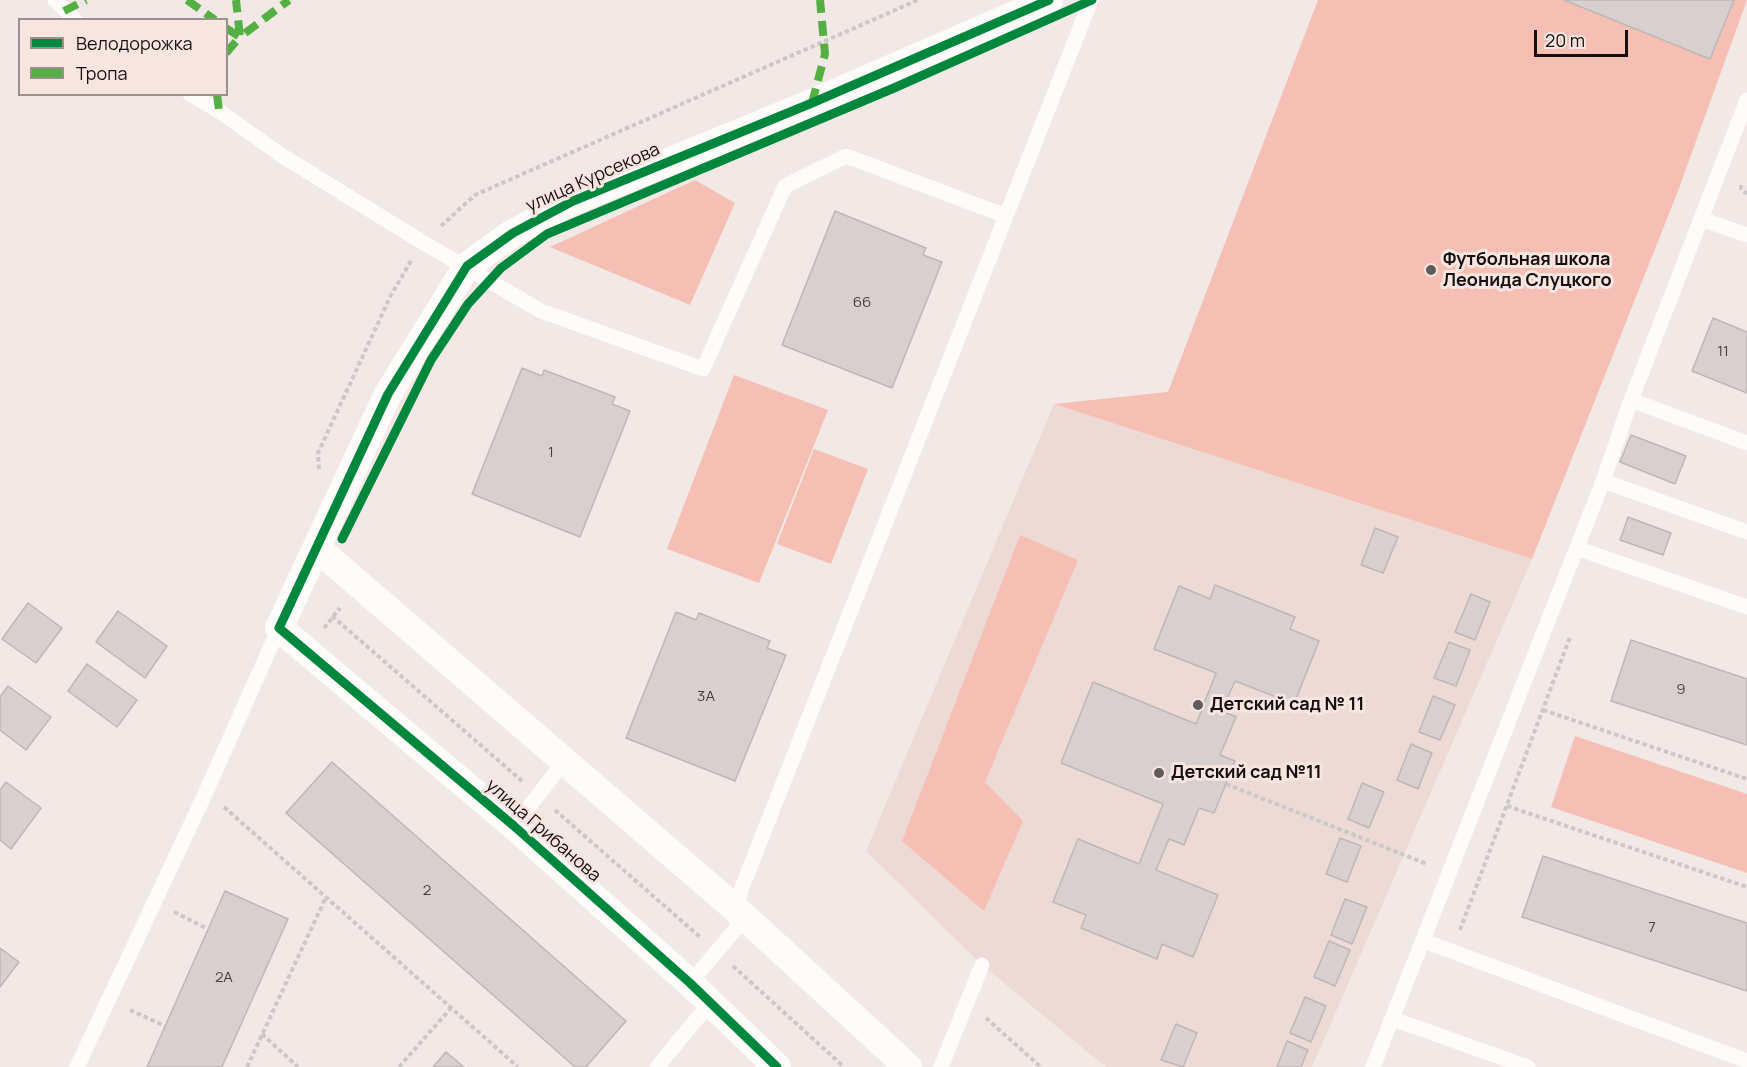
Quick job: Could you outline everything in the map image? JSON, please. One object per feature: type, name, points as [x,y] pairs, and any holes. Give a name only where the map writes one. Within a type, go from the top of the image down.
[{"type":"street","name":"улица Курсекова","points":[[279,628],[318,549],[388,394],[467,266],[513,233],[573,201],[812,103],[1049,0]]},
{"type":"street","points":[[318,549],[741,914],[908,1067]]},
{"type":"street","name":"улица Грибанова","points":[[279,628],[514,826],[690,983],[777,1067]]},
{"type":"lane","points":[[55,0],[73,18]]},
{"type":"lane","points":[[690,983],[716,951],[741,914],[741,890],[1091,0]]},
{"type":"lane","points":[[193,96],[361,205],[541,311],[704,369],[785,186],[846,156],[1006,216]]},
{"type":"lane","points":[[1373,1067],[1579,549],[1631,400],[1747,99]]},
{"type":"lane","points":[[1701,219],[1747,235]]},
{"type":"lane","points":[[1631,400],[1747,443]]},
{"type":"lane","points":[[1603,481],[1747,532]]},
{"type":"lane","points":[[1579,549],[1747,607]]},
{"type":"lane","points":[[77,1067],[206,792],[279,628]]},
{"type":"lane","points":[[514,826],[564,762]]},
{"type":"lane","points":[[1424,941],[1747,1061]]},
{"type":"lane","points":[[941,1067],[982,965]]},
{"type":"lane","points":[[657,1067],[710,1003]]},
{"type":"lane","points":[[1393,1019],[1528,1067]]},
{"type":"path","points":[[1452,950],[1571,635]]},
{"type":"path","points":[[1543,710],[1747,779]]},
{"type":"path","points":[[1226,784],[1419,861]]},
{"type":"path","points":[[206,792],[518,1067]]},
{"type":"path","points":[[1507,806],[1747,887]]},
{"type":"path","points":[[247,1067],[326,897]]},
{"type":"path","points":[[154,902],[208,929]]},
{"type":"path","points":[[110,1000],[165,1026]]},
{"type":"path","points":[[968,1002],[1041,1067]]},
{"type":"path","points":[[399,1067],[451,1008]]},
{"type":"path","points":[[262,1034],[298,1067]]},
{"type":"shaded area","name":"Футбольная школа Леонида Слуцкого","points":[[1318,0],[1747,0],[1678,191],[1532,559],[1054,404],[1168,392]]},
{"type":"shaded area","points":[[695,180],[735,203],[690,305],[550,247]]},
{"type":"shaded area","points":[[734,375],[828,410],[759,583],[667,549]]},
{"type":"shaded area","name":"Детский сад № 11","points":[[1054,404],[1532,559],[1312,1067],[1106,1067],[982,965],[866,851]]},
{"type":"shaded area","points":[[814,449],[868,469],[831,564],[777,544]]},
{"type":"shaded area","points":[[1020,535],[1078,560],[985,782],[1023,821],[984,911],[902,841]]},
{"type":"shaded area","points":[[1575,736],[1747,794],[1747,873],[1551,807]]},
{"type":"building","points":[[1564,0],[1734,0],[1710,59]]},
{"type":"building","points":[[835,211],[926,248],[923,255],[942,262],[892,388],[782,345]]},
{"type":"building","points":[[1713,318],[1747,332],[1747,393],[1692,371]]},
{"type":"building","points":[[522,368],[542,376],[544,370],[615,397],[612,404],[630,411],[580,537],[472,494]]},
{"type":"building","points":[[1631,435],[1686,456],[1675,484],[1620,462]]},
{"type":"building","points":[[1628,517],[1671,533],[1663,555],[1620,540]]},
{"type":"building","points":[[1375,528],[1398,537],[1383,573],[1361,565]]},
{"type":"building","name":"Детский сад №11","points":[[1215,585],[1295,617],[1290,629],[1319,641],[1294,704],[1235,681],[1222,711],[1236,717],[1220,755],[1235,761],[1214,813],[1199,808],[1184,845],[1169,839],[1156,870],[1218,895],[1193,957],[1162,944],[1157,959],[1081,928],[1086,915],[1053,902],[1078,839],[1139,864],[1163,804],[1061,763],[1093,682],[1196,724],[1216,673],[1154,649],[1179,586],[1210,599]]},
{"type":"building","points":[[1471,594],[1490,602],[1475,640],[1455,632]]},
{"type":"building","points":[[28,603],[62,628],[36,663],[2,639]]},
{"type":"building","points":[[118,611],[167,646],[145,678],[96,642]]},
{"type":"building","points":[[676,612],[696,620],[699,613],[770,641],[767,648],[786,655],[735,781],[626,738]]},
{"type":"building","points":[[1631,640],[1747,679],[1747,745],[1611,701]]},
{"type":"building","points":[[1449,642],[1470,650],[1456,686],[1434,678]]},
{"type":"building","points":[[87,664],[137,700],[117,727],[68,691]]},
{"type":"building","points":[[8,686],[51,717],[26,750],[0,730],[0,697]]},
{"type":"building","points":[[1433,696],[1455,705],[1440,740],[1419,732]]},
{"type":"building","points":[[1411,744],[1432,753],[1418,789],[1397,780]]},
{"type":"building","points":[[332,762],[626,1021],[586,1067],[575,1067],[286,813]]},
{"type":"building","points":[[6,782],[41,808],[11,849],[0,840],[0,790]]},
{"type":"building","points":[[1362,783],[1384,792],[1369,828],[1348,819]]},
{"type":"building","points":[[1340,838],[1361,846],[1347,882],[1326,874]]},
{"type":"building","points":[[1543,856],[1747,923],[1747,991],[1522,917]]},
{"type":"building","points":[[225,891],[288,919],[222,1067],[147,1067]]},
{"type":"building","points":[[1345,899],[1367,907],[1352,944],[1331,935]]},
{"type":"building","points":[[1329,941],[1350,950],[1335,986],[1314,977]]},
{"type":"building","points":[[0,948],[19,962],[0,987]]},
{"type":"building","points":[[1305,997],[1326,1006],[1311,1042],[1290,1033]]},
{"type":"building","points":[[1176,1024],[1197,1033],[1183,1067],[1161,1060]]},
{"type":"building","points":[[1287,1041],[1308,1050],[1301,1067],[1277,1067]]},
{"type":"building","points":[[446,1052],[464,1067],[433,1067]]},
{"type":"marked path","points":[[64,11],[86,0]]},
{"type":"marked path","points":[[187,0],[212,18]]},
{"type":"marked path","points":[[228,51],[240,37],[236,0]]},
{"type":"marked path","points":[[228,29],[240,37],[289,0]]},
{"type":"marked path","points":[[812,103],[825,54],[820,0]]},
{"type":"marked path","points":[[217,96],[219,111]]},
{"type":"cycle path","points":[[777,1067],[690,983],[514,826],[279,628],[388,394],[467,266],[513,233],[573,201],[812,103],[1049,0]]},
{"type":"cycle path","points":[[342,539],[431,360],[468,304],[501,268],[547,234],[894,88],[1092,0]]},
{"type":"place","name":"Футбольная школа Леонида Слуцкого","points":[[1431,270]]},
{"type":"place","name":"Детский сад № 11","points":[[1198,705]]},
{"type":"place","name":"Детский сад №11","points":[[1159,773]]}]
